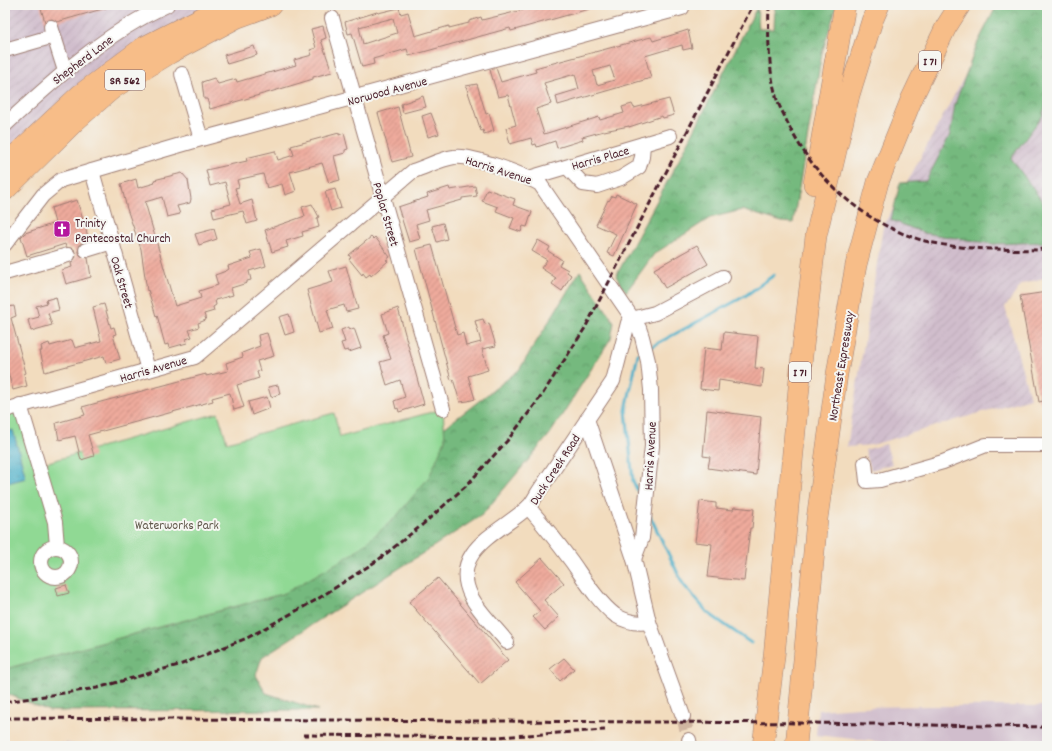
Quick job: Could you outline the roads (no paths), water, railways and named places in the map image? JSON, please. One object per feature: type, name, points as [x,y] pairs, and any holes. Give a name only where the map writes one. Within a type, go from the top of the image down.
[{"type":"highway","name":"SR 562","points":[[5,165],[80,95],[144,47],[227,5]]},
{"type":"highway","name":"SR 562","points":[[5,190],[76,120],[113,88],[170,53],[236,18],[271,5]]},
{"type":"highway","points":[[812,276],[812,192],[845,5]]},
{"type":"highway","name":"I 71","points":[[763,746],[774,656],[802,355],[816,236],[849,95],[879,5]]},
{"type":"highway","name":"Northeast Expressway","points":[[796,746],[817,519],[837,374],[856,265],[878,182],[912,98],[946,27],[960,5]]},
{"type":"street","name":"Shepherd Lane","points":[[5,125],[65,71],[108,39],[168,5]]},
{"type":"street","name":"Norwood Avenue","points":[[5,244],[43,194],[61,180],[201,139],[354,99],[682,8]]},
{"type":"street","name":"Poplar Street","points":[[332,18],[443,409]]},
{"type":"street","points":[[5,50],[53,32],[65,71]]},
{"type":"street","points":[[182,74],[201,139]]},
{"type":"street","name":"Harris Place","points":[[530,178],[670,136]]},
{"type":"street","points":[[567,167],[583,184],[596,186],[621,178],[639,167],[642,157],[643,144]]},
{"type":"street","name":"Harris Avenue","points":[[5,410],[195,357],[413,171],[453,157],[468,158],[530,178],[540,184],[639,328],[648,362],[651,390],[652,446],[647,506],[642,538],[634,559]]},
{"type":"street","name":"Oak Street","points":[[92,171],[148,370]]},
{"type":"street","points":[[86,250],[112,242]]},
{"type":"street","points":[[5,273],[68,255]]},
{"type":"street","points":[[632,319],[655,313],[723,277]]},
{"type":"street","name":"Duck Creek Road","points":[[632,319],[626,326],[613,381],[528,507],[554,537],[592,589],[614,614],[628,622],[639,624],[649,622]]},
{"type":"street","points":[[20,406],[55,522],[57,546]]},
{"type":"street","points":[[587,419],[634,559],[649,622],[683,716]]},
{"type":"street","points":[[865,463],[867,481],[880,480],[943,462],[986,445],[1047,445]]},
{"type":"street","points":[[506,642],[471,597],[465,580],[464,570],[474,551],[528,507]]},
{"type":"water","points":[[13,430],[26,478],[8,483],[5,472],[5,432]]},
{"type":"waterway","points":[[649,348],[745,296],[774,275]]},
{"type":"waterway","points":[[641,498],[633,481],[626,410],[638,354],[642,352]]},
{"type":"waterway","points":[[650,516],[683,584],[708,613],[751,643]]},
{"type":"tunnel","points":[[683,716],[689,740]]},
{"type":"railway","points":[[5,702],[97,688],[182,664],[247,638],[316,600],[378,560],[422,525],[466,486],[507,441],[540,398],[585,328],[753,5]]},
{"type":"railway","points":[[769,5],[770,62],[777,101],[795,137],[808,157],[840,194],[859,209],[880,222],[902,233],[925,241],[952,246],[980,248],[1037,250],[1047,248]]},
{"type":"railway","points":[[5,718],[812,723],[1047,727]]},
{"type":"railway","points":[[303,735],[497,737],[605,730]]},
{"type":"place","name":"Trinity Pentecostal Church","points":[[62,229]]},
{"type":"park label","name":"Waterworks Park","points":[[177,524]]}]
